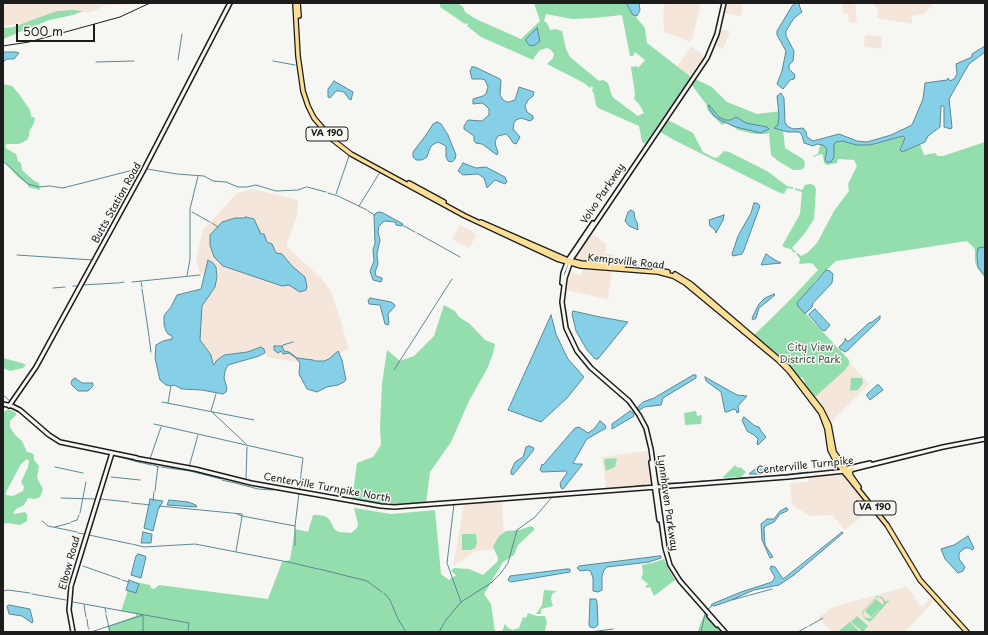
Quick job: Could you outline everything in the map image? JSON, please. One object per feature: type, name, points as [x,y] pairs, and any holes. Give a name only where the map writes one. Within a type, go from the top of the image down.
[{"type":"main road","name":"Butts Station Road","points":[[9,406],[52,338],[148,162],[230,3]]},
{"type":"main road","name":"Kempsville Road","points":[[297,3],[298,56],[303,91],[314,118],[332,140],[351,154],[468,218],[569,262],[581,266],[658,272],[673,276],[685,283],[786,368],[819,410],[827,429],[831,452],[837,463],[851,477],[889,525],[922,579],[968,632]]},
{"type":"main road","name":"Volvo Parkway","points":[[617,391],[584,364],[573,348],[566,334],[561,315],[560,299],[562,277],[569,262],[708,56],[718,30],[723,3]]},
{"type":"main road","name":"Kempsville Road","points":[[569,262],[659,269],[674,274],[686,281],[788,367],[823,411],[830,429],[833,450],[844,470],[888,527],[920,580],[968,632]]},
{"type":"main road","name":"Lynnhaven Parkway","points":[[617,391],[632,405],[645,427],[652,449],[665,548],[670,565],[680,581],[724,632]]},
{"type":"main road","name":"Centerville Turnpike North","points":[[3,404],[15,407],[58,441],[68,444],[150,462],[194,469],[251,483],[386,507],[551,495]]},
{"type":"main road","name":"Centerville Turnpike","points":[[711,482],[737,481],[852,469],[943,447],[985,439]]},
{"type":"main road","name":"Elbow Road","points":[[73,632],[69,603],[72,585],[112,453]]},
{"type":"main road","name":"Centerville Turnpike","points":[[551,495],[844,470],[899,458]]},
{"type":"main road","points":[[836,470],[838,468],[837,463]]},
{"type":"main road","points":[[851,477],[850,472],[852,469]]},
{"type":"main road","points":[[737,481],[743,481],[744,483]]},
{"type":"shaded area","points":[[3,3],[138,4],[107,5],[91,12],[55,14],[30,22],[3,26]]},
{"type":"shaded area","points":[[665,3],[701,3],[692,40],[690,42],[664,31],[663,15]]},
{"type":"shaded area","points":[[726,3],[743,3],[741,16],[724,13]]},
{"type":"shaded area","points":[[842,3],[855,3],[857,22],[849,22],[848,13],[844,13]]},
{"type":"shaded area","points":[[872,3],[934,3],[924,14],[912,16],[912,24],[877,18],[878,9]]},
{"type":"shaded area","points":[[721,30],[730,31],[723,49],[716,45]]},
{"type":"shaded area","points":[[869,35],[882,37],[881,43],[883,49],[864,47],[865,36]]},
{"type":"shaded area","points":[[691,46],[704,56],[691,77],[677,67]]},
{"type":"shaded area","points":[[253,189],[298,200],[297,216],[286,246],[321,278],[332,293],[349,349],[322,361],[296,362],[267,357],[264,348],[261,347],[241,352],[223,354],[213,364],[212,356],[201,340],[201,319],[202,306],[215,287],[218,269],[208,259],[204,274],[200,273],[196,259],[203,230],[237,193]]},
{"type":"shaded area","points":[[460,225],[477,234],[469,248],[452,239]]},
{"type":"shaded area","points":[[591,233],[606,244],[606,251],[604,254],[614,255],[613,263],[591,262],[574,259]]},
{"type":"shaded area","points":[[583,267],[612,270],[608,299],[565,290],[568,272],[581,275]]},
{"type":"shaded area","points":[[849,362],[869,384],[830,423],[824,410],[815,397]]},
{"type":"shaded area","points":[[647,451],[653,481],[652,484],[643,486],[606,488],[602,457]]},
{"type":"shaded area","points":[[844,474],[871,508],[845,530],[832,515],[809,516],[792,504],[790,483],[808,482],[808,477]]},
{"type":"shaded area","points":[[502,500],[504,535],[494,549],[474,552],[453,566],[464,504]]},
{"type":"shaded area","points":[[906,587],[915,596],[914,598],[922,607],[932,597],[935,600],[905,632],[832,632],[818,618],[833,607]]},
{"type":"green space","points":[[440,3],[458,3],[463,7],[465,12],[476,19],[521,39],[540,21],[534,3],[626,3],[633,15],[645,28],[647,43],[691,77],[645,144],[642,142],[639,126],[598,108],[592,86],[590,88],[584,83],[547,64],[553,58],[554,54],[551,50],[547,48],[540,50],[533,60],[481,37],[467,26],[468,24],[465,24],[440,7]],"holes":[[[546,14],[572,19],[622,15],[630,56],[633,56],[635,52],[645,60],[638,68],[637,66],[631,67],[635,94],[634,99],[644,113],[638,116],[615,99],[612,96],[608,83],[603,80],[599,81],[570,57],[566,49],[562,31],[556,29],[550,30],[547,23],[544,21]]]},
{"type":"green space","points":[[57,11],[83,11],[73,15],[49,20],[3,39],[3,28],[13,27]]},
{"type":"green space","points":[[695,79],[712,87],[727,102],[757,114],[781,111],[785,148],[803,159],[805,163],[804,168],[800,170],[793,170],[771,155],[769,133],[755,134],[738,130],[727,123],[722,125],[708,111],[706,104],[691,84]]},
{"type":"green space","points":[[3,84],[12,86],[30,110],[31,116],[35,118],[27,140],[19,144],[7,144],[5,146],[7,149],[16,154],[18,161],[21,163],[22,170],[33,180],[39,183],[40,190],[28,187],[28,185],[17,176],[3,160]]},
{"type":"green space","points":[[668,120],[693,133],[703,152],[715,158],[724,151],[729,152],[767,171],[787,186],[793,187],[793,189],[787,188],[784,194],[778,192],[674,140],[660,132]]},
{"type":"green space","name":"City View District Park","points":[[904,136],[905,138],[900,149],[902,152],[920,144],[924,155],[935,153],[938,156],[943,156],[985,142],[985,247],[980,247],[977,254],[978,267],[985,278],[978,269],[975,262],[974,248],[967,241],[836,261],[817,279],[797,304],[849,360],[849,364],[845,370],[815,397],[804,383],[805,381],[802,377],[800,378],[781,354],[779,355],[754,335],[818,270],[812,263],[799,264],[800,259],[796,254],[798,253],[801,256],[807,253],[817,243],[834,211],[849,191],[848,184],[857,166],[854,160],[838,159],[837,163],[827,165],[824,163],[823,155],[813,156],[818,154],[820,145],[823,145],[827,149],[825,160],[834,150],[834,144],[836,142],[843,141],[870,145]]},
{"type":"green space","points":[[805,185],[814,185],[816,189],[814,219],[805,233],[792,248],[796,252],[794,253],[791,249],[782,246],[800,214],[802,192],[795,190],[795,188],[802,190]]},
{"type":"green space","points":[[444,305],[455,311],[459,317],[470,324],[485,340],[495,344],[487,369],[469,401],[451,442],[430,472],[426,503],[404,506],[381,505],[352,500],[357,463],[373,457],[381,445],[380,427],[382,384],[387,350],[400,361],[414,356],[434,336]]},
{"type":"green space","points":[[3,358],[26,365],[23,368],[10,371],[3,368]]},
{"type":"green space","points":[[851,378],[862,378],[863,383],[858,390],[850,391]]},
{"type":"green space","points":[[6,410],[11,410],[16,413],[10,421],[10,427],[15,435],[22,441],[27,452],[34,455],[34,460],[39,466],[37,478],[43,489],[40,497],[35,499],[28,498],[24,505],[16,509],[13,513],[25,512],[27,514],[27,521],[20,525],[8,523],[3,524],[3,413]],"holes":[[[27,459],[29,461],[28,467],[21,482],[24,487],[23,491],[13,496],[6,495],[6,492],[21,464]]]},
{"type":"green space","points":[[696,411],[697,416],[702,415],[701,424],[685,425],[684,413]]},
{"type":"green space","points":[[617,458],[615,467],[606,471],[605,459]]},
{"type":"green space","points":[[735,465],[746,472],[741,477],[722,478]]},
{"type":"green space","points":[[354,508],[391,514],[435,510],[441,574],[449,580],[456,575],[451,571],[454,568],[469,569],[483,575],[497,562],[498,558],[493,547],[499,536],[506,531],[519,530],[531,526],[535,529],[518,545],[514,555],[503,562],[484,594],[491,604],[495,632],[109,632],[108,626],[136,616],[136,614],[121,611],[131,581],[150,585],[151,588],[154,589],[159,585],[268,599],[282,562],[290,560],[295,529],[308,532],[313,515],[318,515],[325,516],[329,519],[335,530],[339,532],[351,533],[357,528],[358,524]]},
{"type":"green space","points":[[462,534],[476,534],[477,543],[475,548],[471,550],[462,550]]},
{"type":"green space","points":[[664,559],[675,580],[654,596],[650,587],[645,587],[648,584],[641,578],[643,574],[642,565]]},
{"type":"green space","points":[[544,590],[557,591],[552,594],[551,599],[553,606],[541,609],[541,614],[536,614],[542,605]]},
{"type":"green space","points":[[877,596],[882,597],[886,602],[888,600],[889,601],[870,622],[864,618],[862,612]],"holes":[[[879,597],[883,600],[883,605],[871,618],[865,618],[863,614],[864,611],[876,598]]]},
{"type":"green space","points":[[876,599],[883,605],[871,617],[865,611]]},
{"type":"green space","points":[[528,613],[537,616],[545,616],[547,622],[546,632],[502,632],[505,624],[508,628],[513,630],[519,628],[523,617],[526,618]]},
{"type":"green space","points":[[705,613],[722,632],[698,632]]},
{"type":"green space","points":[[857,616],[868,626],[863,632],[851,622]]},
{"type":"green space","points":[[850,622],[860,632],[839,632],[840,630]]},
{"type":"water","points":[[626,3],[639,3],[640,10],[637,16],[633,15]]},
{"type":"water","points":[[796,3],[800,3],[799,5],[802,12],[794,18],[786,31],[786,36],[794,51],[793,61],[789,65],[789,69],[795,75],[794,79],[790,80],[783,89],[777,84],[782,71],[786,51],[777,35],[777,31],[792,6]]},
{"type":"water","points":[[537,28],[540,41],[535,45],[530,46],[526,39]]},
{"type":"water","points":[[985,46],[985,52],[969,64],[949,99],[951,129],[944,127],[944,106],[941,106],[940,127],[928,136],[925,142],[902,152],[900,150],[905,138],[903,136],[870,145],[856,145],[843,141],[836,142],[834,144],[834,157],[831,162],[827,162],[825,160],[827,149],[823,145],[817,144],[813,146],[804,143],[802,135],[799,132],[788,132],[774,128],[778,125],[779,115],[777,96],[781,93],[784,98],[785,122],[787,126],[793,129],[803,128],[807,137],[813,141],[839,134],[857,141],[867,142],[891,135],[912,125],[923,99],[925,83],[947,80],[948,78],[950,81],[954,79],[957,74],[956,64],[972,57],[972,54]]},
{"type":"water","points":[[3,52],[19,53],[14,59],[7,59],[3,62]]},
{"type":"water","points":[[472,67],[500,79],[500,95],[503,100],[507,102],[515,100],[519,87],[534,92],[533,96],[528,100],[525,106],[527,112],[533,116],[533,119],[530,121],[521,118],[516,120],[513,129],[520,137],[516,144],[513,143],[506,134],[498,136],[495,141],[498,152],[497,155],[482,144],[476,143],[474,141],[474,136],[464,129],[464,126],[468,120],[482,121],[489,115],[489,109],[485,105],[482,103],[473,104],[473,99],[486,94],[488,87],[485,80],[472,79],[470,71]]},
{"type":"water","points":[[334,81],[353,92],[351,100],[344,92],[340,91],[336,91],[330,98],[328,97],[328,89]]},
{"type":"water","points":[[709,105],[719,117],[725,120],[731,120],[736,117],[746,123],[767,127],[769,129],[761,133],[736,127],[714,116],[708,106]]},
{"type":"water","points":[[437,122],[441,124],[448,135],[456,155],[455,159],[452,162],[448,161],[446,157],[446,146],[438,142],[432,145],[427,157],[422,160],[416,160],[413,157],[413,152],[433,124]]},
{"type":"water","points":[[463,163],[476,168],[486,167],[505,177],[507,182],[505,184],[495,180],[487,188],[484,178],[478,174],[463,175],[458,171]]},
{"type":"water","points":[[754,203],[757,203],[760,206],[744,250],[742,254],[733,256],[732,254],[738,236],[751,213]]},
{"type":"water","points":[[631,210],[634,212],[638,230],[629,226],[625,221],[628,212]]},
{"type":"water","points":[[379,212],[403,224],[401,226],[396,225],[395,222],[384,221],[379,226],[378,232],[380,240],[377,254],[378,264],[375,272],[376,276],[382,278],[381,282],[373,280],[370,271],[374,261],[374,215]]},
{"type":"water","points":[[724,215],[716,233],[710,226],[709,220]]},
{"type":"water","points":[[246,217],[254,219],[261,234],[264,234],[267,242],[272,244],[276,253],[282,254],[292,266],[305,277],[307,287],[306,290],[300,292],[289,285],[282,286],[223,266],[214,257],[210,245],[210,235],[222,222],[235,218]]},
{"type":"water","points":[[985,247],[985,276],[978,267],[977,254],[978,248]]},
{"type":"water","points":[[766,254],[775,260],[781,263],[761,265]]},
{"type":"water","points":[[208,260],[216,267],[217,277],[215,287],[202,306],[200,340],[211,355],[213,364],[214,365],[216,361],[224,355],[247,352],[261,347],[264,349],[265,353],[228,365],[224,378],[227,389],[223,394],[202,390],[182,389],[174,385],[166,385],[160,380],[155,358],[156,345],[163,341],[172,339],[172,336],[166,331],[164,316],[171,307],[177,295],[201,289]]},
{"type":"water","points":[[826,270],[833,274],[832,283],[805,314],[797,303]]},
{"type":"water","points":[[774,294],[775,295],[759,308],[756,318],[753,320],[752,318],[759,304],[765,298]]},
{"type":"water","points":[[370,298],[391,302],[394,304],[395,306],[388,314],[388,325],[385,324],[380,305],[369,304],[368,300]]},
{"type":"water","points":[[815,309],[830,325],[825,331],[822,330],[809,315]]},
{"type":"water","points":[[573,311],[628,322],[598,359],[595,359],[587,350],[576,331],[572,314]]},
{"type":"water","points":[[551,315],[556,334],[568,359],[584,377],[567,398],[541,422],[508,410]]},
{"type":"water","points":[[880,316],[880,319],[848,350],[845,352],[840,349],[839,347],[845,341],[845,338],[849,341],[869,323]]},
{"type":"water","points":[[274,346],[282,346],[284,351],[289,352],[297,358],[315,361],[324,361],[329,359],[338,351],[342,360],[346,380],[338,385],[327,387],[317,392],[307,389],[299,374],[300,363],[289,353],[283,354],[281,351],[278,353],[274,350]]},
{"type":"water","points":[[693,375],[696,375],[696,378],[663,398],[661,405],[644,407],[640,410],[637,409],[643,402],[654,398]]},
{"type":"water","points":[[705,377],[737,395],[747,396],[738,406],[739,412],[737,413],[734,409],[725,412],[721,392],[706,381]]},
{"type":"water","points":[[75,378],[82,383],[93,383],[93,386],[88,391],[78,391],[71,384],[72,380]]},
{"type":"water","points":[[879,385],[883,390],[870,400],[867,394]]},
{"type":"water","points":[[630,411],[634,416],[612,429],[612,424]]},
{"type":"water","points":[[744,417],[755,426],[759,427],[766,437],[758,445],[758,439],[747,431],[742,420]]},
{"type":"water","points":[[600,421],[606,428],[587,439],[573,463],[582,465],[563,489],[561,488],[560,483],[567,473],[566,471],[542,472],[540,470],[542,464],[543,465],[575,428],[579,427],[588,433],[594,429]]},
{"type":"water","points":[[529,446],[534,448],[533,451],[513,475],[511,474],[515,462],[523,457],[526,447]]},
{"type":"water","points":[[760,465],[765,467],[766,470],[760,474],[749,474]]},
{"type":"water","points":[[150,499],[163,501],[158,510],[153,531],[144,528]]},
{"type":"water","points":[[169,500],[188,502],[196,505],[197,507],[167,505]]},
{"type":"water","points":[[786,508],[788,509],[787,511],[780,514],[774,522],[765,526],[764,529],[765,545],[773,557],[770,558],[762,540],[761,524],[767,519],[774,519],[780,511]]},
{"type":"water","points":[[143,532],[152,534],[151,543],[141,543]]},
{"type":"water","points":[[842,532],[843,533],[794,575],[779,585],[754,590],[729,601],[714,606],[711,605],[741,592],[772,582],[775,577],[770,569],[771,566],[775,567],[783,579]]},
{"type":"water","points":[[968,536],[974,548],[972,550],[965,548],[959,553],[959,559],[965,567],[963,571],[958,573],[945,559],[941,549],[954,545]]},
{"type":"water","points":[[138,554],[146,557],[141,578],[131,575],[136,556]]},
{"type":"water","points":[[661,556],[661,558],[649,562],[607,567],[602,576],[602,590],[598,592],[593,591],[593,578],[591,572],[588,570],[580,571],[577,568],[579,566]]},
{"type":"water","points":[[570,569],[570,572],[511,582],[508,580],[510,576]]},
{"type":"water","points":[[129,580],[139,584],[136,593],[126,590]]},
{"type":"water","points":[[590,599],[596,599],[597,602],[598,625],[594,628],[590,627],[589,625]]},
{"type":"water","points":[[9,605],[30,609],[33,621],[32,623],[22,616],[9,614],[7,606]]},
{"type":"waterway","points":[[178,60],[182,34]]},
{"type":"waterway","points":[[96,62],[134,61]]},
{"type":"waterway","points":[[273,61],[295,65]]},
{"type":"waterway","points":[[336,194],[349,156]]},
{"type":"waterway","points":[[3,161],[28,184],[39,187],[49,186]]},
{"type":"waterway","points":[[50,186],[63,188],[141,168]]},
{"type":"waterway","points":[[147,169],[177,174],[204,176],[213,181],[226,182],[238,187],[256,185],[276,191],[298,190],[306,187]]},
{"type":"waterway","points":[[359,206],[380,172]]},
{"type":"waterway","points":[[187,276],[190,259],[190,209],[198,176]]},
{"type":"waterway","points":[[307,187],[326,192]]},
{"type":"waterway","points":[[328,193],[338,196],[367,210]]},
{"type":"waterway","points":[[368,211],[375,215]]},
{"type":"waterway","points":[[192,212],[210,222]]},
{"type":"waterway","points":[[212,223],[218,227]]},
{"type":"waterway","points":[[402,225],[415,232]]},
{"type":"waterway","points":[[417,233],[460,257]]},
{"type":"waterway","points":[[17,255],[93,260]]},
{"type":"waterway","points":[[132,282],[200,275]]},
{"type":"waterway","points":[[394,370],[452,279]]},
{"type":"waterway","points":[[118,283],[124,282]]},
{"type":"waterway","points":[[141,282],[142,287]]},
{"type":"waterway","points":[[82,285],[117,283]]},
{"type":"waterway","points":[[73,286],[79,286]]},
{"type":"waterway","points":[[53,288],[65,287]]},
{"type":"waterway","points":[[142,289],[149,336]]},
{"type":"waterway","points":[[149,337],[151,352]]},
{"type":"waterway","points":[[282,347],[283,345],[293,342]]},
{"type":"waterway","points":[[168,403],[171,386]]},
{"type":"waterway","points":[[211,411],[216,394]]},
{"type":"waterway","points":[[3,395],[10,401]]},
{"type":"waterway","points":[[162,402],[254,420]]},
{"type":"waterway","points":[[212,412],[246,444]]},
{"type":"waterway","points":[[154,424],[303,458],[301,474]]},
{"type":"waterway","points":[[150,459],[161,427]]},
{"type":"waterway","points":[[189,467],[198,435]]},
{"type":"waterway","points":[[246,480],[247,447]]},
{"type":"waterway","points":[[116,456],[142,463]]},
{"type":"waterway","points":[[143,463],[152,465]]},
{"type":"waterway","points":[[153,465],[159,467]]},
{"type":"waterway","points":[[155,491],[158,466]]},
{"type":"waterway","points":[[55,467],[83,473]]},
{"type":"waterway","points":[[161,467],[190,471],[221,479]]},
{"type":"waterway","points":[[772,476],[808,472]]},
{"type":"waterway","points":[[300,483],[301,475]]},
{"type":"waterway","points":[[753,478],[767,476]]},
{"type":"waterway","points":[[111,477],[140,480]]},
{"type":"waterway","points":[[717,480],[752,477]]},
{"type":"waterway","points":[[222,480],[230,482]]},
{"type":"waterway","points":[[694,482],[705,481]]},
{"type":"waterway","points":[[80,513],[86,482]]},
{"type":"waterway","points":[[231,482],[258,489],[273,490]]},
{"type":"waterway","points":[[664,483],[679,483]]},
{"type":"waterway","points":[[300,485],[300,490]]},
{"type":"waterway","points":[[624,488],[644,485]]},
{"type":"waterway","points":[[595,490],[608,489]]},
{"type":"waterway","points":[[555,494],[580,491]]},
{"type":"waterway","points":[[153,501],[154,492]]},
{"type":"waterway","points":[[295,545],[295,526],[299,493]]},
{"type":"waterway","points":[[505,497],[518,496]]},
{"type":"waterway","points":[[439,632],[446,620],[461,602],[491,583],[501,573],[508,563],[517,530],[535,517],[553,496]]},
{"type":"waterway","points":[[494,498],[504,497]]},
{"type":"waterway","points":[[61,498],[96,499]]},
{"type":"waterway","points":[[100,499],[129,502]]},
{"type":"waterway","points":[[131,503],[141,504]]},
{"type":"waterway","points":[[142,504],[150,505]]},
{"type":"waterway","points":[[454,504],[447,563],[461,602]]},
{"type":"waterway","points":[[159,506],[242,514],[242,516]]},
{"type":"waterway","points":[[237,514],[295,526]]},
{"type":"waterway","points":[[71,522],[77,520],[79,515]]},
{"type":"waterway","points":[[236,551],[242,517]]},
{"type":"waterway","points":[[42,521],[48,526],[77,532]]},
{"type":"waterway","points":[[55,527],[70,523]]},
{"type":"waterway","points":[[78,533],[85,534]]},
{"type":"waterway","points":[[89,535],[131,544]]},
{"type":"waterway","points":[[132,544],[144,547],[195,544],[318,569]]},
{"type":"waterway","points":[[83,566],[120,579]]},
{"type":"waterway","points":[[319,569],[367,581],[382,592]]},
{"type":"waterway","points":[[122,580],[129,582]]},
{"type":"waterway","points":[[732,600],[772,589]]},
{"type":"waterway","points":[[3,591],[8,590],[30,593]]},
{"type":"waterway","points":[[384,593],[390,600],[398,619],[406,632]]},
{"type":"waterway","points":[[32,594],[66,600]]},
{"type":"waterway","points":[[73,602],[189,623],[188,632]]},
{"type":"waterway","points":[[84,605],[86,617]]},
{"type":"waterway","points":[[708,609],[712,606]]},
{"type":"waterway","points":[[105,608],[106,613]]},
{"type":"waterway","points":[[701,632],[705,614]]},
{"type":"waterway","points":[[106,615],[108,623]]},
{"type":"waterway","points":[[91,632],[143,615]]},
{"type":"waterway","points":[[143,616],[143,632]]},
{"type":"waterway","points":[[809,626],[823,618]]},
{"type":"waterway","points":[[87,619],[88,627]]},
{"type":"waterway","points":[[108,624],[110,632]]},
{"type":"waterway","points":[[798,632],[807,627]]},
{"type":"waterway","points":[[590,632],[613,629]]},
{"type":"railway","points":[[3,46],[29,42],[120,17],[150,3]]}]
